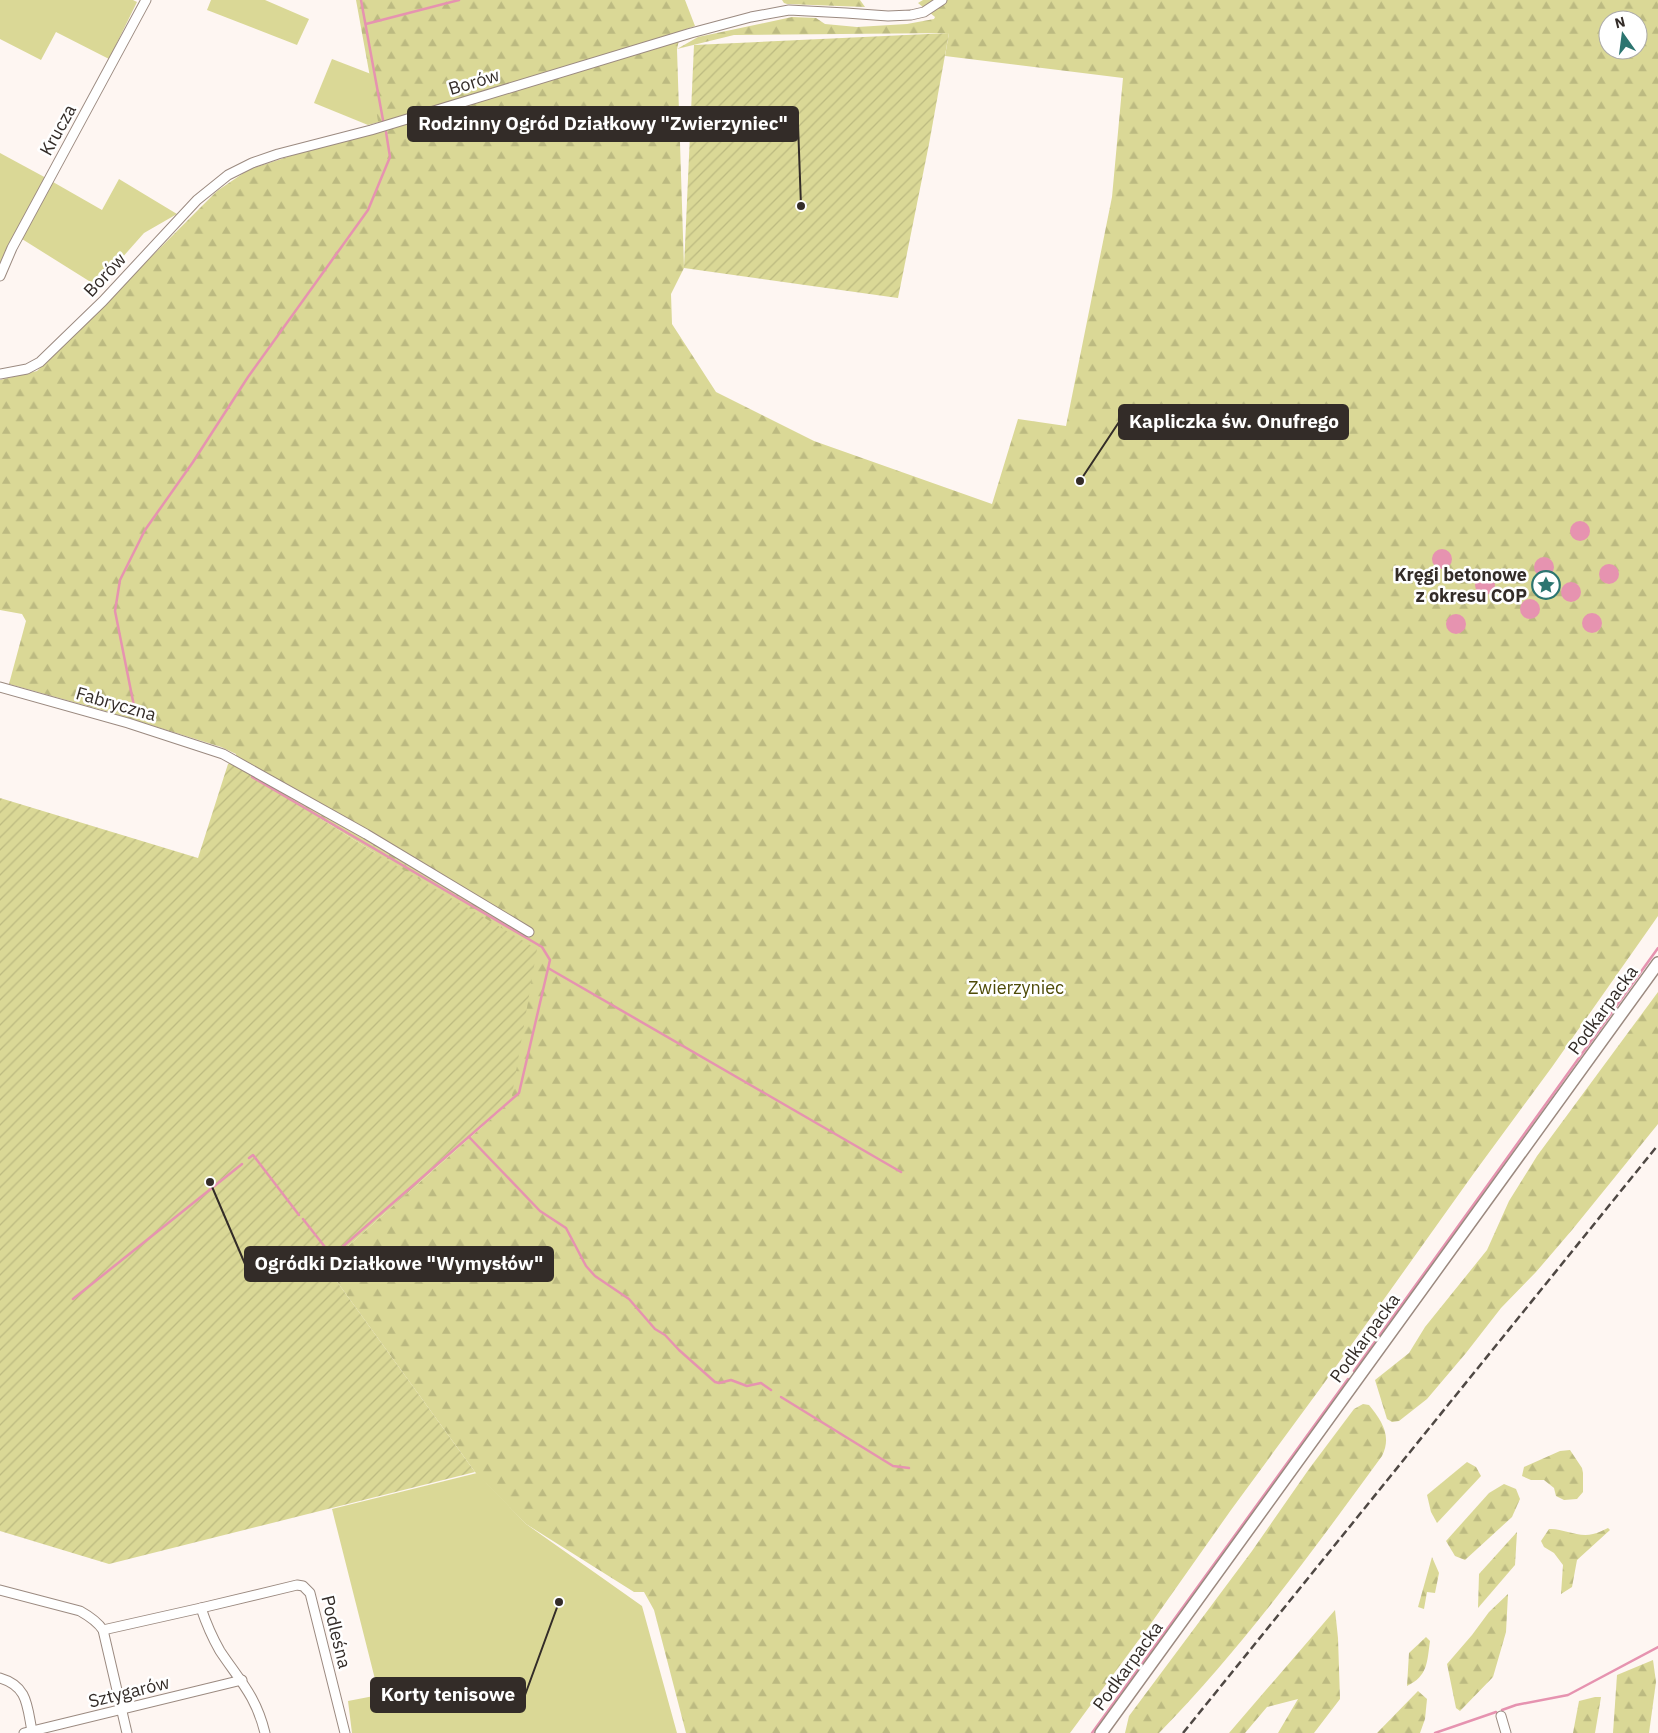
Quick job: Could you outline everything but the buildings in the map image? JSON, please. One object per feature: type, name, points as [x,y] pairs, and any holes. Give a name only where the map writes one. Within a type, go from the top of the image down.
[{"type":"main road","name":"Podkarpacka","points":[[1101,1733],[1658,963]]},
{"type":"street","name":"Krucza","points":[[0,276],[12,248],[146,0]]},
{"type":"street","name":"Borów","points":[[0,374],[27,369],[40,362],[104,301],[197,200],[228,175],[252,163],[278,154],[371,130],[751,17],[789,10],[888,16],[911,15],[924,12],[942,0]]},
{"type":"street","name":"Fabryczna","points":[[0,687],[128,723],[223,754],[366,834],[529,932]]},
{"type":"street","name":"Podleśna","points":[[201,1608],[297,1586],[307,1588],[310,1593],[345,1733]]},
{"type":"street","points":[[0,1590],[70,1609],[89,1616],[98,1623],[103,1630],[127,1733]]},
{"type":"street","points":[[103,1630],[201,1608],[209,1630],[258,1708],[265,1733]]},
{"type":"street","points":[[0,1678],[13,1683],[22,1691],[28,1732]]},
{"type":"street","name":"Sztygarów","points":[[28,1732],[242,1680]]},
{"type":"street","points":[[1501,1716],[1506,1733]]},
{"type":"green space","points":[[0,0],[133,0],[137,2],[109,59],[56,32],[41,60],[0,39]]},
{"type":"green space","points":[[211,0],[265,0],[309,19],[297,45],[207,10]]},
{"type":"green space","name":"Zwierzyniec","points":[[356,0],[685,0],[695,26],[681,31],[677,49],[698,37],[792,17],[816,18],[825,24],[857,27],[907,24],[934,19],[935,17],[918,3],[923,0],[1658,0],[1658,916],[1552,1067],[1070,1733],[686,1733],[654,1610],[644,1592],[634,1592],[526,1524],[475,1472],[335,1279],[329,1263],[511,1101],[375,853],[237,761],[236,754],[221,747],[109,712],[9,684],[26,621],[22,614],[0,610],[0,380],[37,371],[217,191],[248,170],[299,153],[380,132]],"holes":[[[949,33],[945,56],[1123,78],[1112,197],[1066,426],[1018,419],[992,504],[814,441],[716,392],[672,324],[671,294],[684,268],[677,49],[734,35]]]},
{"type":"green space","points":[[782,0],[860,0],[865,7],[787,4]]},
{"type":"green space","points":[[949,33],[898,298],[684,268],[694,45]]},
{"type":"green space","points":[[332,59],[371,74],[379,122],[368,125],[314,103]]},
{"type":"green space","points":[[0,153],[48,179],[3,263],[0,262]]},
{"type":"green space","points":[[119,179],[177,214],[144,233],[97,286],[22,239],[53,182],[102,210]]},
{"type":"green space","points":[[237,761],[375,853],[537,949],[511,1101],[329,1263],[335,1279],[475,1472],[109,1564],[0,1531],[0,798],[198,858],[228,764]]},
{"type":"green space","points":[[1658,992],[1658,1124],[1572,1230],[1536,1272],[1501,1308],[1427,1399],[1399,1421],[1392,1422],[1387,1419],[1375,1380],[1409,1353],[1425,1327],[1487,1250],[1509,1201],[1537,1156]]},
{"type":"green space","points":[[1363,1404],[1369,1405],[1384,1429],[1386,1442],[1382,1456],[1275,1599],[1190,1701],[1159,1733],[1125,1733],[1129,1716],[1252,1551],[1309,1469],[1354,1409]]},
{"type":"green space","points":[[1570,1450],[1582,1468],[1583,1473],[1583,1492],[1577,1499],[1564,1500],[1556,1496],[1554,1488],[1544,1480],[1531,1480],[1522,1476],[1524,1467],[1560,1451]]},
{"type":"green space","points":[[1467,1462],[1476,1467],[1481,1476],[1437,1523],[1431,1512],[1427,1495]]},
{"type":"green space","points":[[477,1473],[526,1524],[642,1606],[677,1733],[352,1733],[348,1701],[379,1695],[332,1509]]},
{"type":"green space","points":[[1504,1484],[1516,1489],[1520,1499],[1512,1517],[1465,1560],[1455,1556],[1446,1541],[1489,1493]]},
{"type":"green space","points":[[1608,1528],[1610,1530],[1577,1560],[1572,1587],[1561,1594],[1563,1565],[1554,1553],[1544,1547],[1541,1541],[1549,1529],[1587,1535]]},
{"type":"green space","points":[[1517,1532],[1515,1565],[1478,1608],[1479,1574]]},
{"type":"green space","points":[[1432,1557],[1439,1573],[1435,1593],[1427,1592],[1424,1609],[1418,1607]]},
{"type":"green space","points":[[1508,1594],[1506,1632],[1493,1677],[1460,1711],[1456,1708],[1447,1664],[1489,1612]]},
{"type":"green space","points":[[1335,1610],[1340,1699],[1314,1733],[1278,1733],[1298,1699],[1267,1707],[1245,1733],[1229,1733]]},
{"type":"green space","points":[[1426,1637],[1430,1641],[1425,1668],[1419,1678],[1407,1686],[1409,1653]]},
{"type":"green space","points":[[1653,1660],[1656,1682],[1649,1733],[1613,1733],[1617,1675]]},
{"type":"green space","points":[[1418,1691],[1427,1699],[1425,1719],[1420,1733],[1377,1733]]},
{"type":"green space","points":[[1601,1697],[1595,1733],[1573,1733],[1579,1701]]},
{"type":"shaded area","points":[[1576,521],[1584,521],[1590,527],[1590,535],[1584,541],[1576,541],[1570,535],[1570,527]]},
{"type":"shaded area","points":[[1438,549],[1446,549],[1452,555],[1452,563],[1446,569],[1438,569],[1432,563],[1432,555]]},
{"type":"shaded area","points":[[1540,557],[1548,557],[1554,563],[1554,571],[1548,577],[1540,577],[1534,571],[1534,563]]},
{"type":"shaded area","points":[[1605,564],[1613,564],[1619,570],[1619,578],[1613,584],[1605,584],[1599,578],[1599,570]]},
{"type":"shaded area","points":[[1481,575],[1489,575],[1495,581],[1495,589],[1489,595],[1481,595],[1475,589],[1475,581]]},
{"type":"shaded area","points":[[1567,582],[1575,582],[1581,588],[1581,596],[1575,602],[1567,602],[1561,596],[1561,588]]},
{"type":"shaded area","points":[[1526,599],[1534,599],[1540,605],[1540,613],[1534,619],[1526,619],[1520,613],[1520,605]]},
{"type":"shaded area","points":[[1588,613],[1596,613],[1602,619],[1602,627],[1596,633],[1588,633],[1582,627],[1582,619]]},
{"type":"shaded area","points":[[1452,614],[1460,614],[1466,620],[1466,628],[1460,634],[1452,634],[1446,628],[1446,620]]},
{"type":"waterway","points":[[361,0],[383,120]]},
{"type":"waterway","points":[[366,24],[459,0]]},
{"type":"waterway","points":[[136,716],[115,611],[120,580],[145,530],[193,462],[248,377],[368,210],[390,157],[386,132]]},
{"type":"waterway","points":[[252,777],[542,947],[550,960],[519,1093],[332,1256],[303,1219]]},
{"type":"waterway","points":[[1354,1371],[1658,948]]},
{"type":"waterway","points":[[548,968],[901,1172]]},
{"type":"waterway","points":[[469,1137],[540,1211],[566,1228],[586,1266],[595,1276],[629,1299],[655,1329],[665,1335],[715,1382],[731,1380],[747,1386],[761,1383],[771,1390]]},
{"type":"waterway","points":[[249,1158],[253,1155],[299,1215]]},
{"type":"waterway","points":[[73,1299],[242,1164]]},
{"type":"waterway","points":[[1092,1733],[1348,1379]]},
{"type":"waterway","points":[[781,1397],[893,1466],[909,1468]]},
{"type":"waterway","points":[[1502,1710],[1516,1705],[1568,1695],[1658,1647]]},
{"type":"waterway","points":[[1435,1733],[1496,1712]]},
{"type":"railway","points":[[1183,1733],[1658,1145]]},
{"type":"place","name":"Rodzinny Ogród Działkowy \"Zwierzyniec\"","points":[[801,206]]},
{"type":"place","name":"Kapliczka św. Onufrego","points":[[1080,481]]},
{"type":"place","name":"Kręgi betonowe z okresu COP","points":[[1546,585]]},
{"type":"place","name":"Ogródki Działkowe \"Wymysłów\"","points":[[210,1182]]},
{"type":"place","name":"Korty tenisowe","points":[[559,1602]]}]
